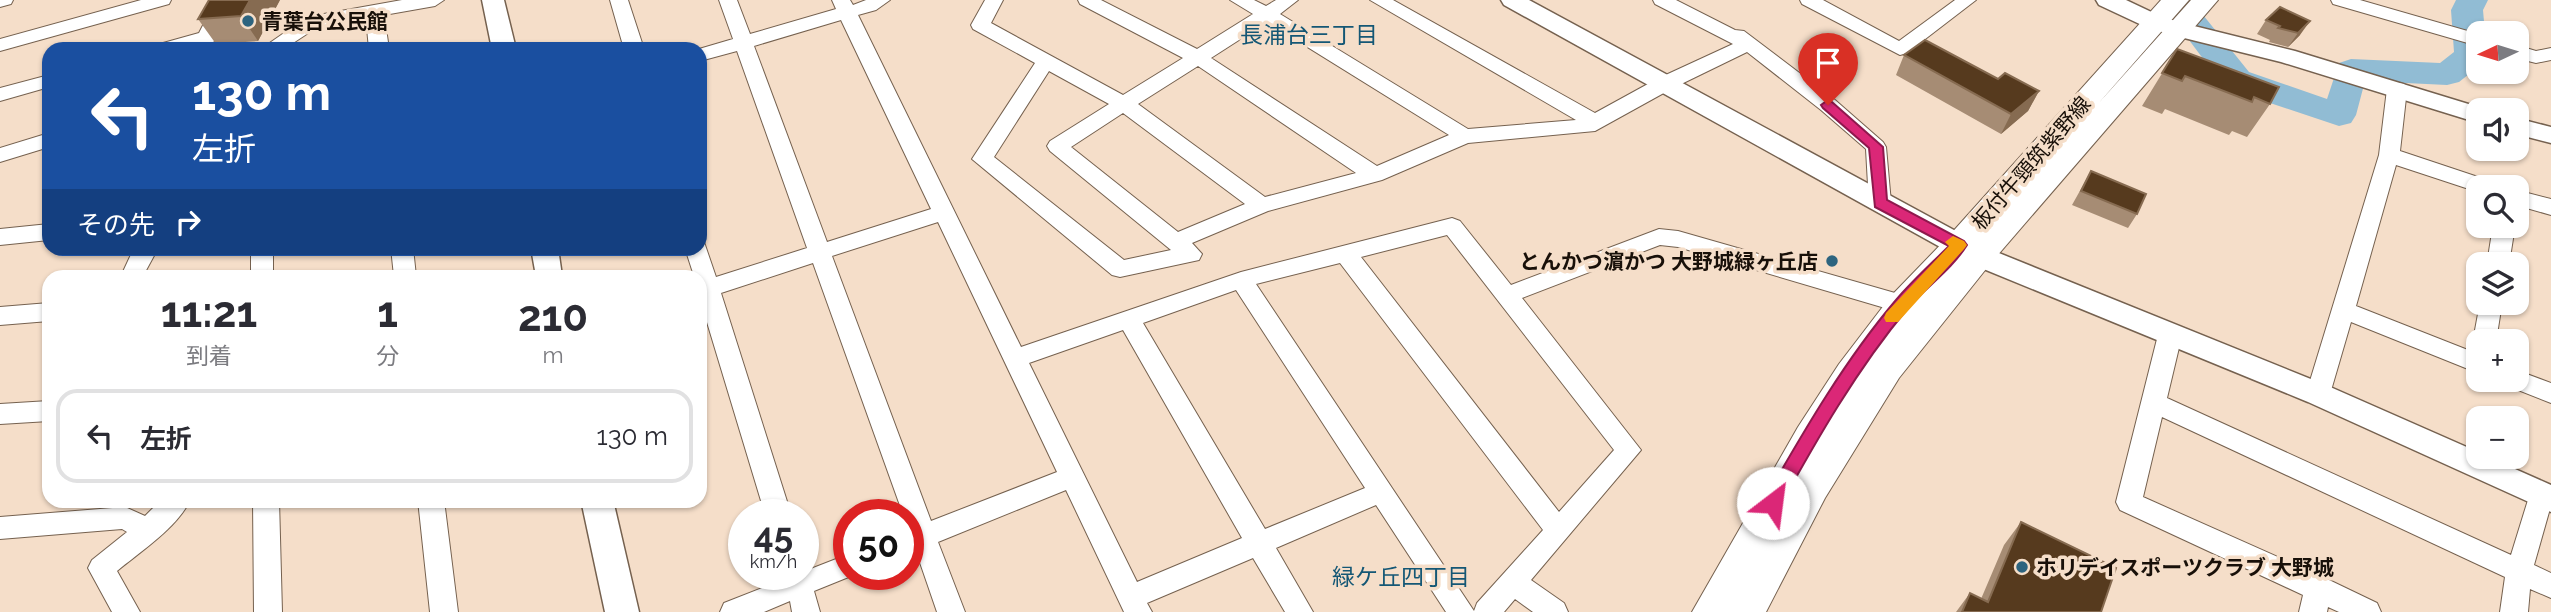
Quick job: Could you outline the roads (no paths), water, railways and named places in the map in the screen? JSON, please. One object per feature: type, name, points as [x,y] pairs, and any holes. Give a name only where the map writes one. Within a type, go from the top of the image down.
[{"type":"main road","name":"板付牛頸筑紫野線","points":[[2167,26],[2176,0]]},
{"type":"main road","name":"板付牛頸筑紫野線","points":[[1747,612],[1813,488],[1887,369],[1969,251],[2167,26],[2205,0]]},
{"type":"main road","name":"板付牛頸筑紫野線","points":[[1711,612],[1810,437],[1851,373],[1902,304],[1969,251]]},
{"type":"street","points":[[0,46],[162,0]]},
{"type":"street","points":[[203,42],[225,0]]},
{"type":"street","points":[[282,42],[314,21],[435,0]]},
{"type":"street","points":[[494,0],[503,42]]},
{"type":"street","points":[[619,0],[632,42]]},
{"type":"street","points":[[728,0],[820,252],[902,499]]},
{"type":"street","points":[[707,53],[743,43],[844,6],[881,0]]},
{"type":"street","points":[[994,0],[980,24],[1124,103],[1262,205]]},
{"type":"street","points":[[1087,0],[1197,57],[1375,175]]},
{"type":"street","points":[[1239,0],[1268,14],[1465,136]]},
{"type":"street","points":[[1046,61],[982,159],[1120,269],[1191,254],[1056,146],[1289,0]]},
{"type":"street","points":[[1379,0],[1595,122]]},
{"type":"street","points":[[1513,0],[1969,251],[2318,394],[2546,497],[2519,570],[2514,612]]},
{"type":"street","points":[[1662,0],[1748,44]]},
{"type":"street","points":[[1692,0],[1876,147],[1880,203]]},
{"type":"street","points":[[1809,0],[1900,49],[1962,1]]},
{"type":"street","points":[[2107,0],[2167,26],[2287,57],[2466,110]]},
{"type":"street","points":[[2340,0],[2378,5],[2466,36]]},
{"type":"street","points":[[844,6],[1134,605],[1259,543],[1381,492]]},
{"type":"street","points":[[374,10],[378,42]]},
{"type":"street","points":[[1177,241],[1262,205],[1375,175],[1465,136],[1588,126],[1664,84],[1748,44]]},
{"type":"street","points":[[2529,55],[2536,57],[2551,54]]},
{"type":"street","points":[[0,95],[42,83]]},
{"type":"street","points":[[2318,394],[2389,155],[2392,87]]},
{"type":"street","points":[[2529,129],[2551,135]]},
{"type":"street","points":[[0,155],[42,142]]},
{"type":"street","points":[[2389,155],[2466,180]]},
{"type":"street","points":[[2529,201],[2551,207]]},
{"type":"street","points":[[707,289],[945,212]]},
{"type":"street","points":[[1015,358],[1241,280],[1452,226],[1629,450],[1487,612]]},
{"type":"street","points":[[0,237],[42,233]]},
{"type":"street","points":[[1507,295],[1659,237],[1678,239],[1902,304]]},
{"type":"street","points":[[1345,253],[1558,530]]},
{"type":"street","points":[[1241,280],[1461,612]]},
{"type":"street","points":[[707,299],[773,499]]},
{"type":"street","points":[[2343,310],[2466,359]]},
{"type":"street","points":[[0,316],[42,313]]},
{"type":"street","points":[[1129,319],[1298,612]]},
{"type":"street","points":[[2170,335],[2129,502],[2315,599],[2368,612]]},
{"type":"street","points":[[2529,384],[2551,393]]},
{"type":"street","points":[[2154,403],[2551,586]]},
{"type":"street","points":[[0,414],[42,411]]},
{"type":"street","points":[[924,537],[1072,477]]},
{"type":"street","points":[[126,612],[101,568],[147,531],[170,508]]},
{"type":"street","points":[[266,508],[268,612]]},
{"type":"street","points":[[432,508],[444,612]]},
{"type":"street","points":[[599,508],[622,612]]},
{"type":"street","points":[[0,528],[125,518],[147,531]]},
{"type":"street","points":[[924,556],[951,612]]},
{"type":"street","points":[[1513,582],[1554,612]]},
{"type":"street","points":[[734,612],[777,590]]},
{"type":"street","points":[[801,590],[806,612]]},
{"type":"waterway","points":[[2175,0],[2237,80],[2339,115],[2351,70],[2447,74],[2471,56],[2467,10],[2472,0]]},
{"type":"place","name":"青葉台公民館","points":[[248,21]]},
{"type":"place","name":"とんかつ濵かつ 大野城緑ヶ丘店","points":[[1832,261]]},
{"type":"place","name":"ホリデイスポーツクラブ 大野城","points":[[2022,567]]},
{"type":"district","name":"長浦台三丁目","points":[[1309,34]]},
{"type":"district","name":"緑ケ丘四丁目","points":[[1401,576]]}]
